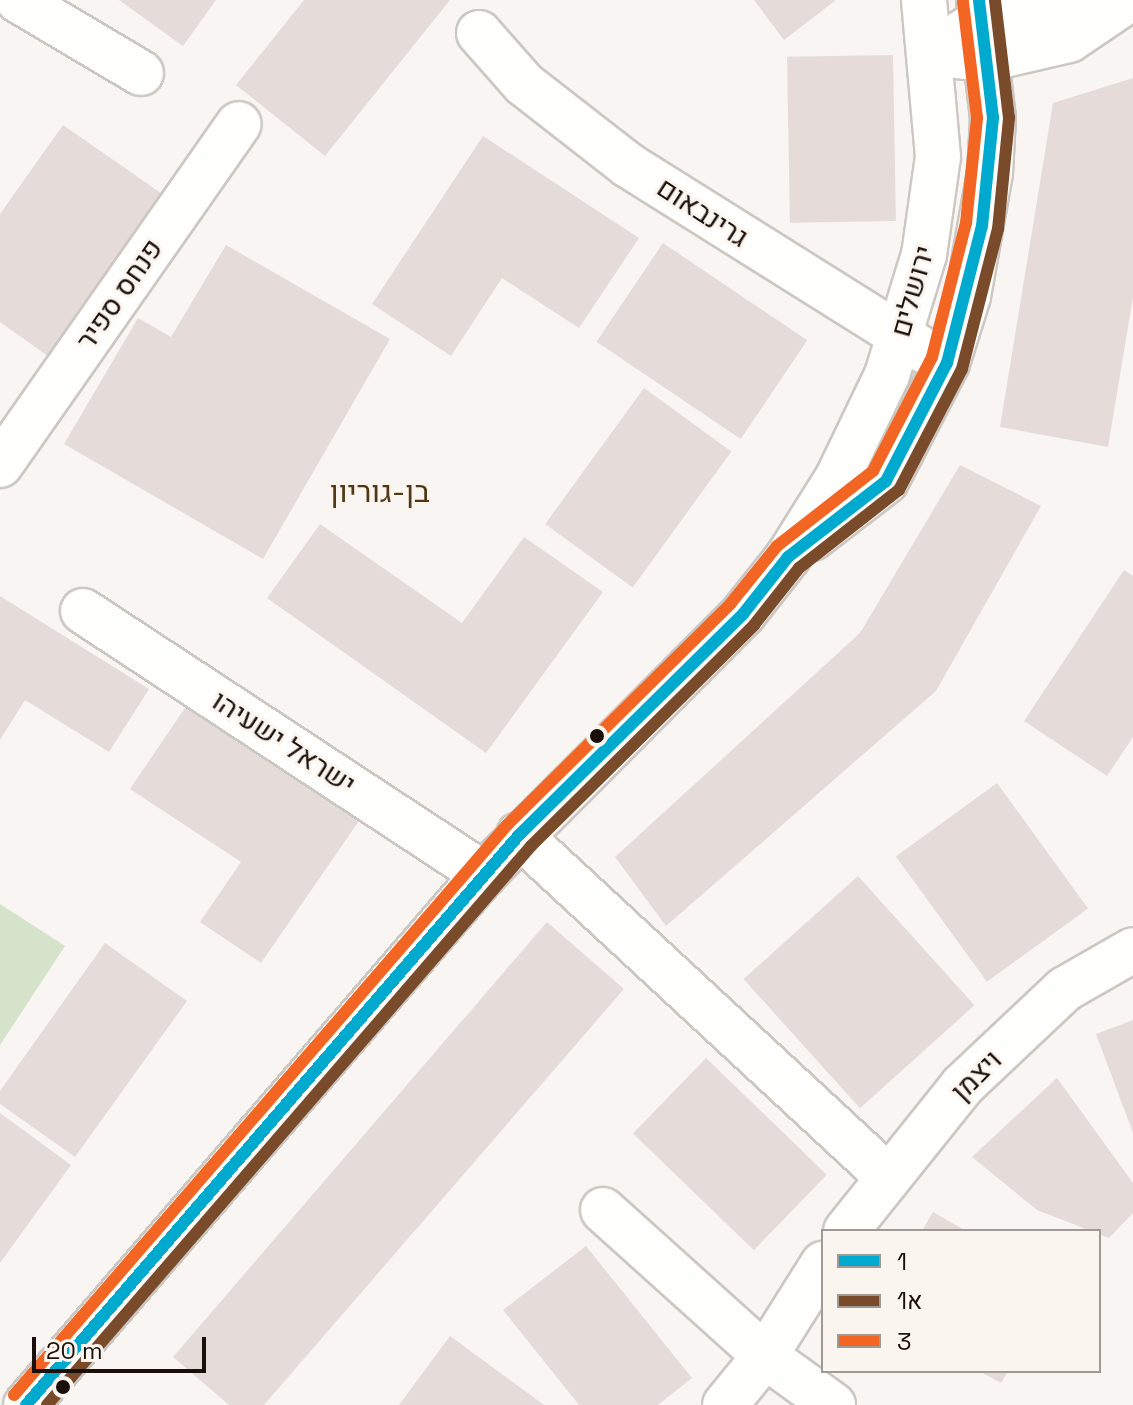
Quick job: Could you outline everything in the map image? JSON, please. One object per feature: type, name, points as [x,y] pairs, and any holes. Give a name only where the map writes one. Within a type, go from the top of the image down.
[{"type":"street","points":[[18,0],[141,73]]},
{"type":"street","name":"ירושלים","points":[[30,1404],[484,874],[519,835],[743,614],[788,557],[837,479],[887,375],[935,200],[938,157],[924,0]]},
{"type":"street","points":[[930,52],[983,26],[1069,40],[1122,3]]},
{"type":"street","name":"ירושלים","points":[[788,557],[886,481],[947,363],[968,296],[990,173],[993,118],[983,26]]},
{"type":"street","name":"גרינבאום","points":[[479,33],[524,84],[628,165],[899,338],[947,363]]},
{"type":"street","name":"פנחס ספיר","points":[[0,465],[239,124]]},
{"type":"street","name":"ישראל ישעיהו","points":[[83,611],[484,874]]},
{"type":"street","points":[[519,835],[887,1176]]},
{"type":"street","name":"ויצמן","points":[[847,1229],[962,1086],[1065,989],[1133,950]]},
{"type":"street","points":[[603,1210],[765,1356],[833,1405]]},
{"type":"street","points":[[725,1405],[765,1356],[821,1267]]},
{"type":"green space","points":[[0,904],[65,946],[0,1045]]},
{"type":"building","points":[[119,0],[216,0],[183,46]]},
{"type":"building","points":[[304,0],[450,0],[325,156],[236,85]]},
{"type":"building","points":[[754,0],[836,0],[784,40]]},
{"type":"building","points":[[893,55],[896,221],[790,223],[787,57]]},
{"type":"building","points":[[1133,78],[1133,297],[1108,447],[1000,427],[1053,103]]},
{"type":"building","points":[[63,125],[168,198],[52,359],[0,322],[0,214]]},
{"type":"building","points":[[483,136],[639,238],[579,328],[502,278],[451,356],[372,304]]},
{"type":"building","points":[[663,243],[807,340],[741,439],[596,342]]},
{"type":"building","points":[[226,245],[390,339],[263,559],[64,444],[138,318],[171,337]]},
{"type":"building","points":[[644,388],[731,451],[633,587],[545,524]]},
{"type":"building","points":[[960,465],[1041,506],[936,691],[666,926],[615,857],[860,633]]},
{"type":"building","points":[[320,524],[462,623],[524,537],[603,592],[486,753],[267,598]]},
{"type":"building","points":[[1124,570],[1133,576],[1133,737],[1107,776],[1024,721]]},
{"type":"building","points":[[0,596],[149,689],[109,752],[25,700],[0,740]]},
{"type":"building","points":[[189,702],[361,818],[261,963],[200,922],[241,862],[130,789]]},
{"type":"building","points":[[997,783],[1088,908],[987,982],[896,856]]},
{"type":"building","points":[[858,876],[974,1005],[860,1108],[744,979]]},
{"type":"building","points":[[547,922],[624,989],[264,1405],[229,1405],[173,1357]]},
{"type":"building","points":[[105,943],[187,1001],[75,1157],[0,1104],[0,1091]]},
{"type":"building","points":[[1133,1020],[1133,1133],[1096,1034]]},
{"type":"building","points":[[706,1058],[827,1175],[754,1250],[633,1134]]},
{"type":"building","points":[[1057,1078],[1133,1183],[1133,1213],[1109,1238],[1101,1235],[1101,1229],[1086,1229],[1037,1210],[972,1157]]},
{"type":"building","points":[[0,1113],[71,1165],[0,1263]]},
{"type":"building","points":[[933,1212],[963,1229],[923,1229]]},
{"type":"building","points":[[586,1246],[692,1378],[658,1405],[579,1405],[503,1310]]},
{"type":"building","points":[[450,1336],[544,1405],[399,1405]]},
{"type":"building","points":[[983,1373],[1007,1373],[1001,1383]]},
{"type":"transit line","name":"1","points":[[26,1405],[519,835],[743,614],[788,557],[886,481],[947,363],[982,226],[993,118],[979,0]]},
{"type":"transit line","name":"1א","points":[[47,1405],[531,846],[754,625],[799,568],[899,490],[962,369],[998,229],[1009,118],[995,0]]},
{"type":"transit line","name":"3","points":[[14,1395],[507,825],[731,603],[777,546],[873,471],[932,357],[966,223],[977,118],[963,2]]},
{"type":"district","name":"בן-גוריון","points":[[380,492]]}]
